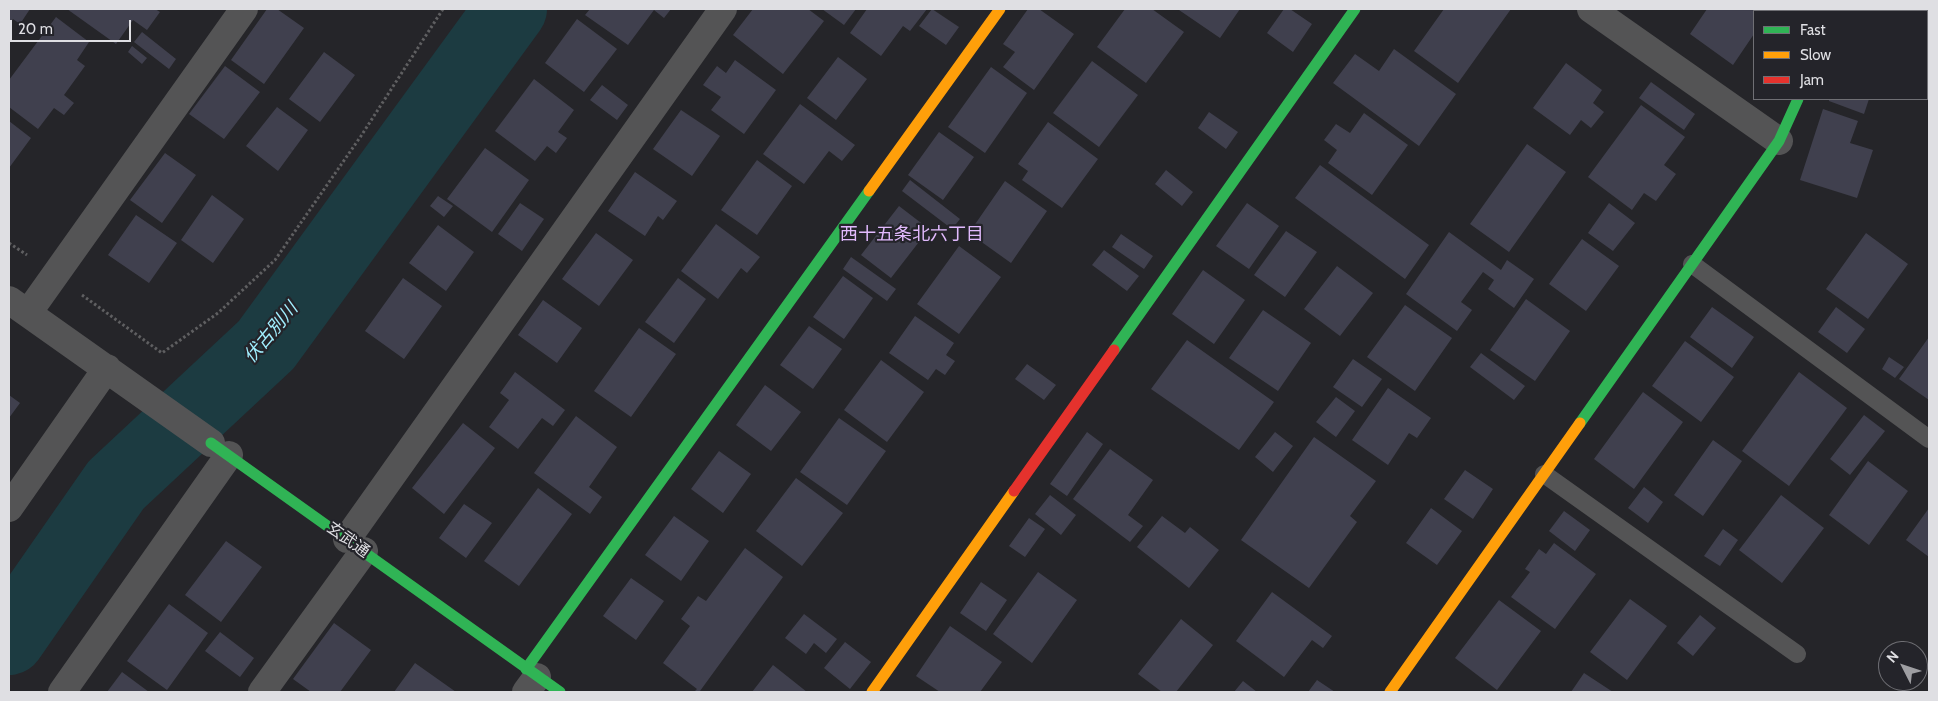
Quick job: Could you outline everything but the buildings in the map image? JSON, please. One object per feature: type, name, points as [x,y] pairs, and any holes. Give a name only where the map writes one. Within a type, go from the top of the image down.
[{"type":"street","points":[[18,306],[54,275],[244,9]]},
{"type":"street","points":[[262,692],[355,545],[723,9]]},
{"type":"street","points":[[530,679],[1000,9]]},
{"type":"street","points":[[872,692],[1354,9]]},
{"type":"street","points":[[1591,9],[1779,141]]},
{"type":"street","points":[[1395,690],[1544,474],[1779,141],[1798,100]]},
{"type":"street","name":"玄武通","points":[[18,306],[355,545],[530,679],[560,692]]},
{"type":"street","points":[[9,508],[107,368]]},
{"type":"street","points":[[62,692],[220,449]]},
{"type":"lane","points":[[1692,264],[1929,439]]},
{"type":"lane","points":[[1544,474],[1797,654]]},
{"type":"path","points":[[9,243],[162,353],[218,313],[275,260],[362,136],[443,9]]},
{"type":"waterway","name":"伏古別川","points":[[9,639],[116,485],[266,345],[511,9]]},
{"type":"traffic: fast","points":[[1114,350],[1355,9]]},
{"type":"traffic: fast","points":[[1580,423],[1779,141],[1798,100]]},
{"type":"traffic: fast","points":[[526,669],[869,191]]},
{"type":"traffic: fast","points":[[211,443],[560,692]]},
{"type":"traffic: slow","points":[[869,191],[1000,9]]},
{"type":"traffic: slow","points":[[1390,692],[1580,423]]},
{"type":"traffic: slow","points":[[872,692],[1014,491]]},
{"type":"traffic: jam","points":[[1014,491],[1114,350]]},
{"type":"district","name":"西十五条北六丁目","points":[[912,235]]}]
